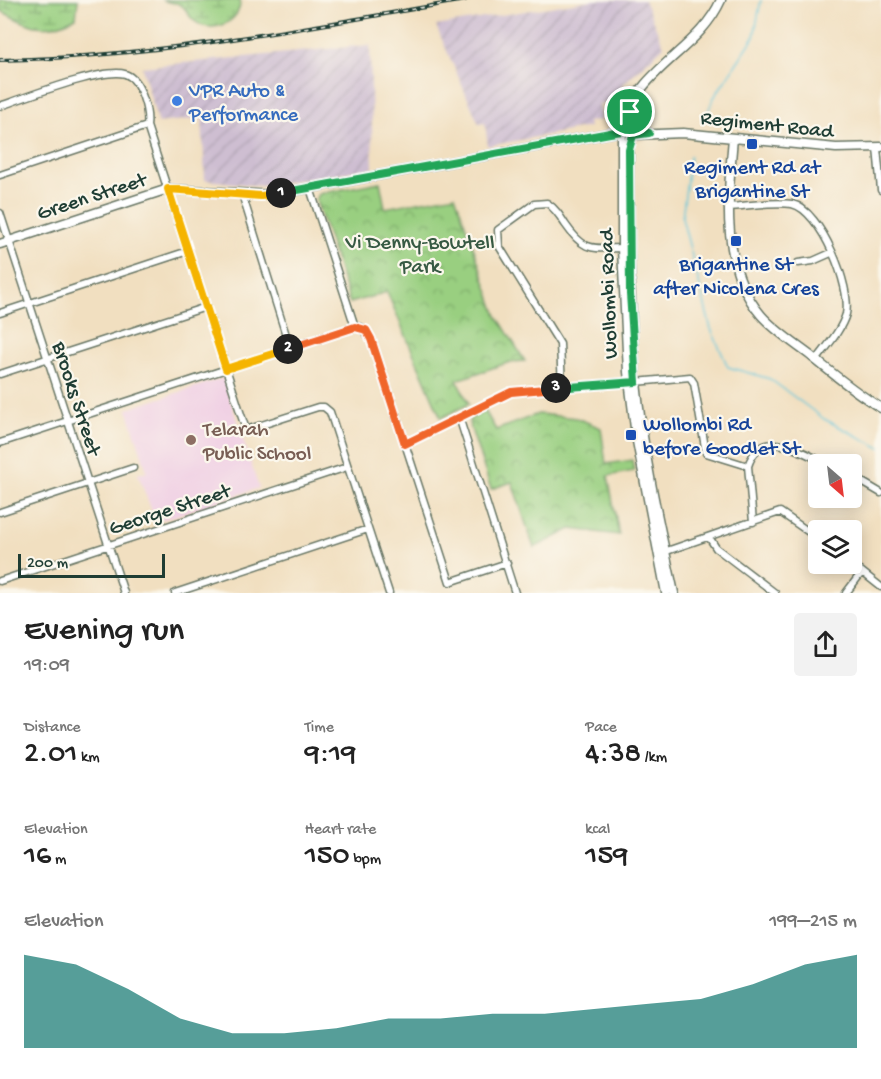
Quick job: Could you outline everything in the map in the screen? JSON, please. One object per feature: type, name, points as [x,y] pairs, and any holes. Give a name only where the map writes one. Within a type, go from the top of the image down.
[{"type":"street","name":"Wollombi Road","points":[[666,593],[633,382],[626,248],[628,131],[630,112],[643,86],[700,34],[721,0]]},
{"type":"street","points":[[0,106],[91,77],[124,74],[133,79],[148,119],[147,126],[246,430],[318,407],[324,407],[330,412],[389,593]]},
{"type":"street","points":[[0,175],[147,126]]},
{"type":"street","name":"Regiment Road","points":[[628,131],[836,148],[879,147]]},
{"type":"street","name":"Green Street","points":[[4,242],[168,189],[261,196],[628,131]]},
{"type":"street","points":[[733,138],[728,207],[735,260],[749,299],[772,326],[881,408]]},
{"type":"street","points":[[879,147],[881,190]]},
{"type":"street","points":[[310,188],[355,327]]},
{"type":"street","points":[[242,194],[290,348]]},
{"type":"street","points":[[562,387],[560,344],[499,246],[498,230],[534,204],[547,203],[556,211],[578,243],[589,248],[626,248]]},
{"type":"street","points":[[728,207],[793,204],[812,216],[844,282],[846,313],[816,361]]},
{"type":"street","name":"Brooks Street","points":[[0,213],[4,242],[30,303],[124,593]]},
{"type":"street","points":[[0,313],[188,251]]},
{"type":"street","points":[[798,263],[813,261],[831,252]]},
{"type":"street","points":[[0,374],[206,307]]},
{"type":"street","points":[[0,443],[355,327],[366,330],[371,339],[450,582],[507,563]]},
{"type":"street","points":[[405,444],[511,392],[690,377],[694,383],[706,453],[748,466]]},
{"type":"street","points":[[459,417],[515,593]]},
{"type":"street","points":[[753,522],[748,466],[760,448],[778,442],[808,456]]},
{"type":"street","name":"George Street","points":[[0,581],[347,466]]},
{"type":"street","points":[[0,512],[133,468]]},
{"type":"street","points":[[862,482],[881,493]]},
{"type":"street","points":[[661,553],[782,512],[808,531]]},
{"type":"street","points":[[175,593],[368,529]]},
{"type":"street","points":[[709,537],[716,548],[775,593]]},
{"type":"street","name":"Wollombi Road","points":[[661,553],[674,593]]},
{"type":"street","points":[[862,572],[881,587]]},
{"type":"street","points":[[846,593],[860,574]]},
{"type":"shaded area","points":[[592,0],[644,0],[664,46],[622,85],[618,100],[599,104],[601,120],[588,122],[589,127],[488,146],[485,123],[479,124],[436,26]]},
{"type":"shaded area","points":[[370,45],[373,168],[261,186],[205,180],[202,118],[158,123],[142,67]]},
{"type":"shaded area","name":"Telarah Public School","points":[[223,378],[259,488],[156,522],[138,474],[147,471],[127,409]]},
{"type":"green space","points":[[0,0],[78,0],[76,17],[46,27],[20,21],[0,10]]},
{"type":"green space","points":[[163,0],[240,0],[239,8],[231,20],[225,24],[210,27],[203,26],[194,20],[181,5]]},
{"type":"green space","name":"Vi Denny-Bowtell Park","points":[[380,182],[385,208],[455,195],[497,316],[525,361],[510,362],[457,380],[469,404],[441,418],[387,292],[350,303],[316,200],[319,194]]},
{"type":"green space","points":[[485,411],[496,430],[538,414],[577,418],[601,428],[606,464],[632,460],[634,471],[608,476],[619,535],[571,529],[534,548],[512,482],[491,489],[469,423],[470,419]]},
{"type":"waterway","points":[[705,120],[713,99],[754,37],[761,0]]},
{"type":"waterway","points":[[690,156],[682,218],[711,329],[728,367],[770,379],[824,419],[881,448]]},
{"type":"railway","points":[[0,60],[59,58],[176,47],[292,30],[465,0]]},
{"type":"place","name":"VPR Auto & Performance","points":[[177,101]]},
{"type":"place","name":"Regiment Rd at Brigantine St","points":[[752,144]]},
{"type":"place","name":"Brigantine St after Nicolena Cres","points":[[736,241]]},
{"type":"place","name":"Wollombi Rd before Goodlet St","points":[[631,435]]},
{"type":"place","name":"Telarah Public School","points":[[191,440]]},
{"type":"route","points":[[630,112],[632,126],[649,133],[633,135],[629,150],[630,294],[636,382],[511,392],[405,444],[371,339],[366,330],[361,327],[226,369],[168,189],[271,195],[621,131],[630,112]]}]
